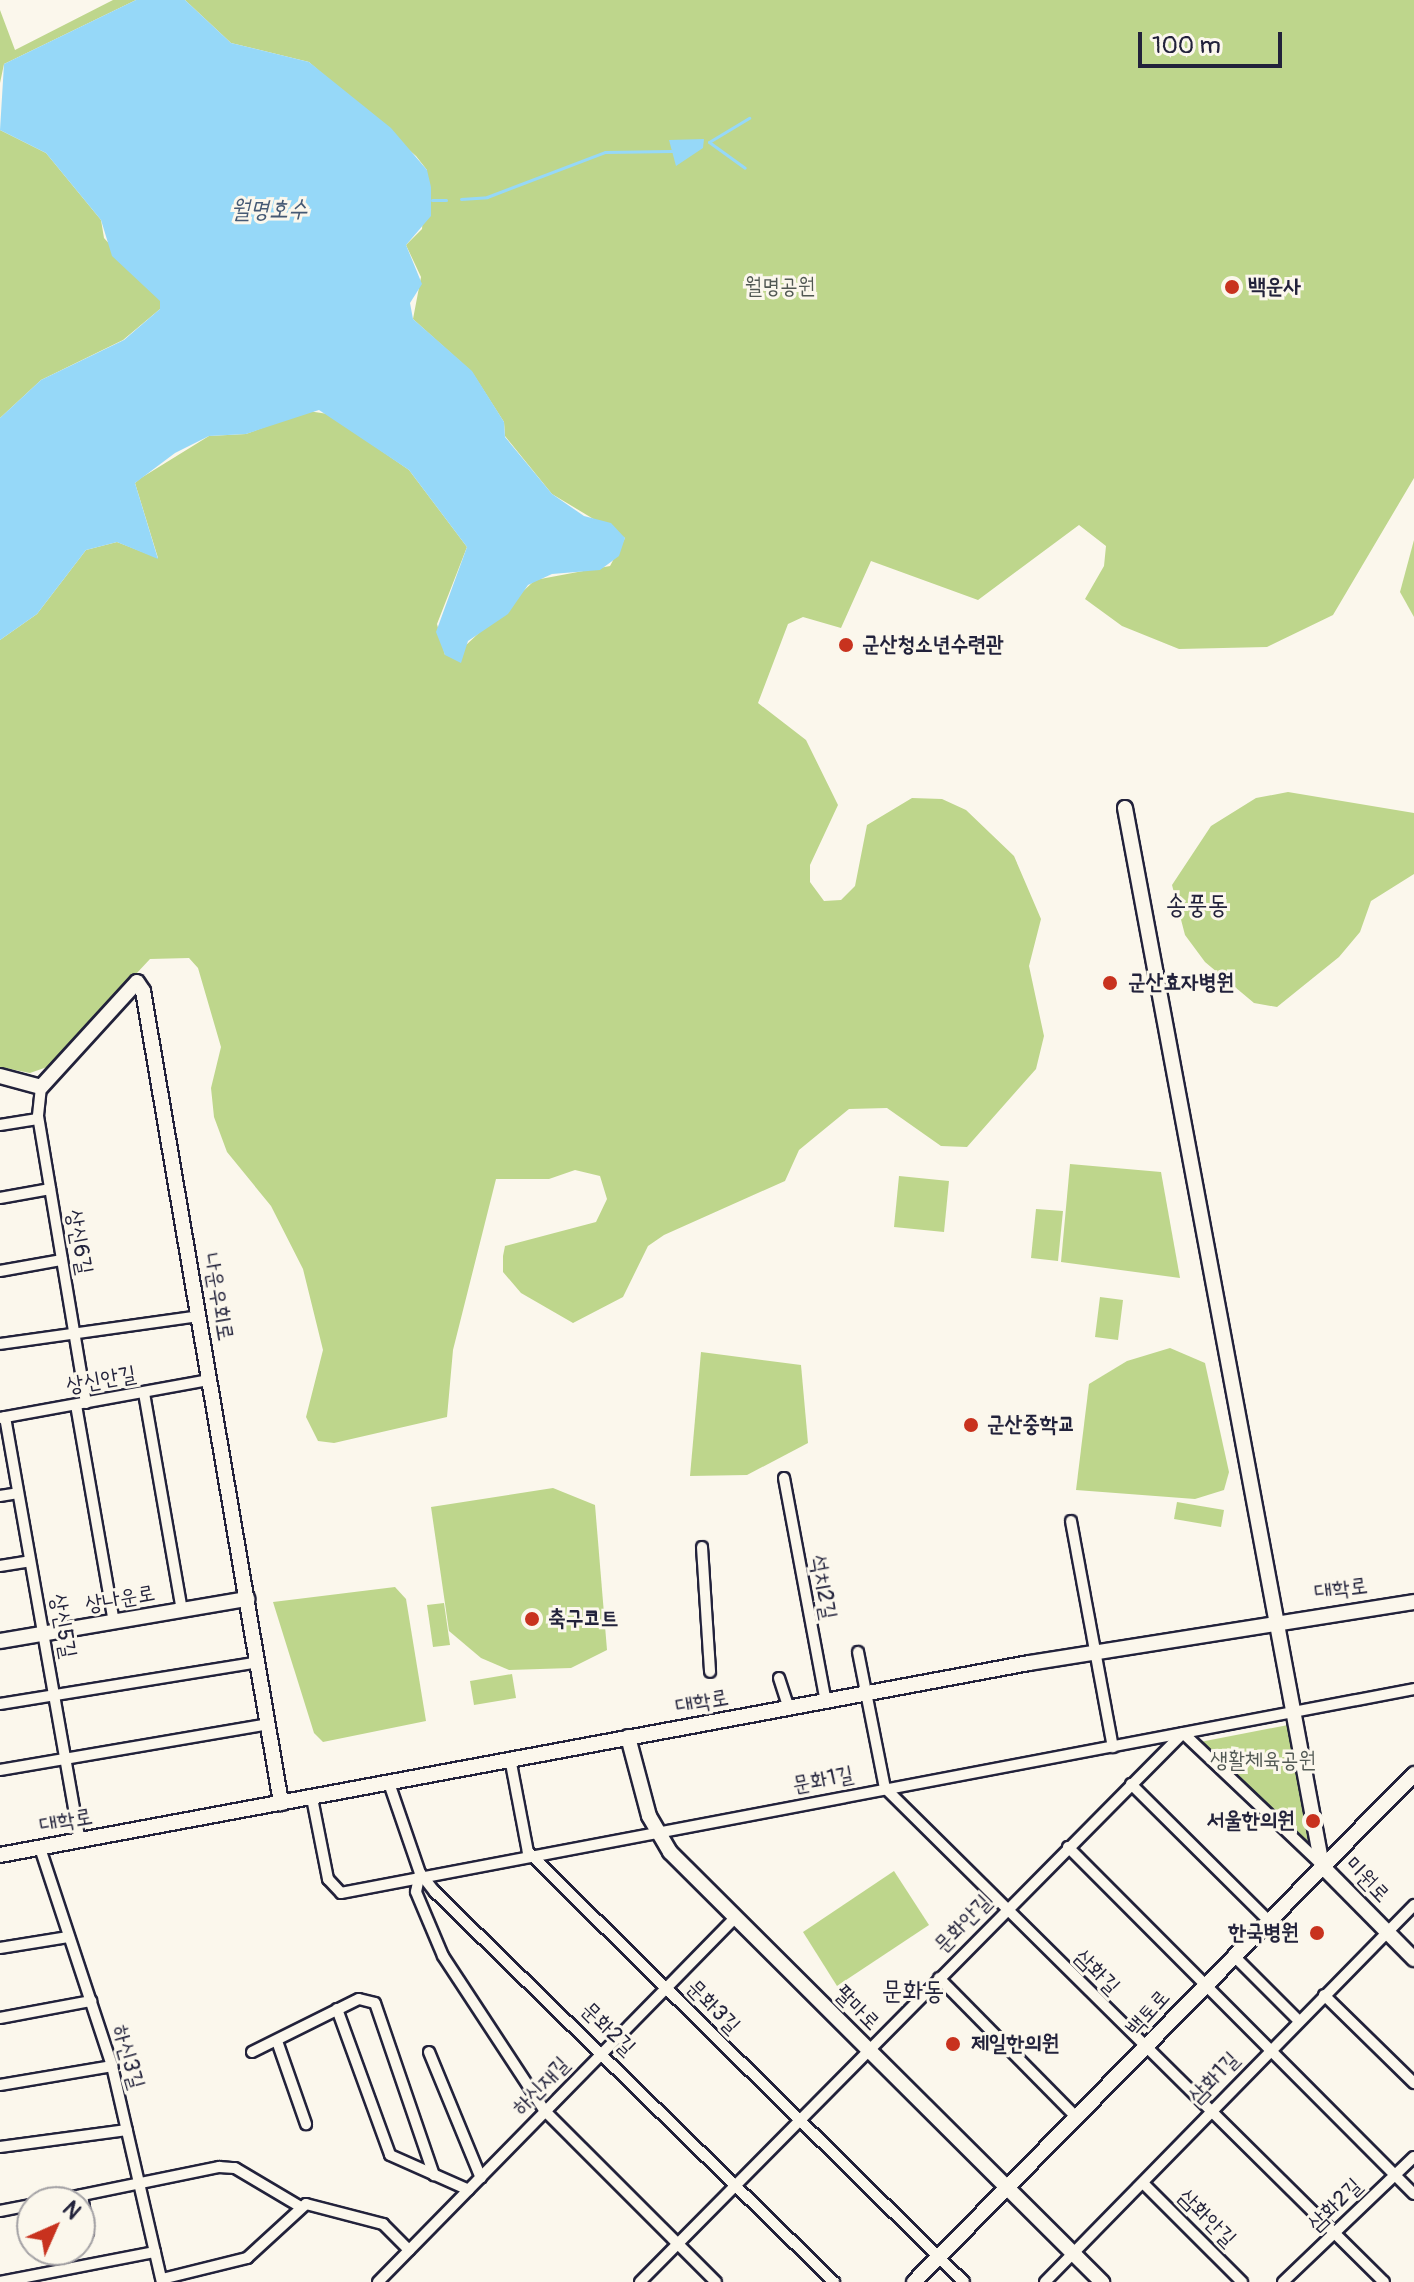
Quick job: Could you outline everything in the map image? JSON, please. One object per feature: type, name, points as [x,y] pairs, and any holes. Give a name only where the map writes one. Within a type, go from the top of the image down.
[{"type":"street","points":[[1125,808],[1279,1619],[1322,1866]]},
{"type":"street","name":"나운우회로","points":[[41,1087],[137,982],[199,1316],[281,1803]]},
{"type":"street","points":[[0,1076],[41,1087]]},
{"type":"street","name":"상신6길","points":[[41,1087],[38,1119],[74,1332],[81,1404],[114,1622]]},
{"type":"street","points":[[0,1125],[38,1119]]},
{"type":"street","points":[[0,1198],[50,1189]]},
{"type":"street","points":[[0,1271],[62,1260]]},
{"type":"street","points":[[0,1344],[199,1316]]},
{"type":"street","name":"상신안길","points":[[3,1418],[209,1380]]},
{"type":"street","points":[[144,1393],[182,1610]]},
{"type":"street","name":"상신5길","points":[[3,1418],[45,1634],[80,1841]]},
{"type":"street","name":"석치2길","points":[[784,1478],[826,1702]]},
{"type":"street","points":[[0,1496],[18,1493]]},
{"type":"street","points":[[1071,1521],[1113,1747]]},
{"type":"street","points":[[702,1547],[710,1672]]},
{"type":"street","points":[[0,1566],[30,1561]]},
{"type":"street","name":"상나운로","points":[[0,1641],[247,1599]]},
{"type":"street","name":"대학로","points":[[0,1855],[510,1758],[867,1696],[1279,1619],[1414,1602]]},
{"type":"street","points":[[858,1652],[885,1788]]},
{"type":"street","points":[[0,1704],[259,1662]]},
{"type":"street","points":[[779,1678],[789,1709]]},
{"type":"street","name":"문화1길","points":[[312,1798],[328,1879],[341,1893],[420,1873],[528,1852],[656,1835],[885,1788],[1296,1714],[1414,1689]]},
{"type":"street","points":[[0,1770],[269,1724]]},
{"type":"street","points":[[1183,1733],[1322,1866]]},
{"type":"street","name":"문화안길","points":[[640,2282],[1005,1909],[1183,1733]]},
{"type":"street","name":"팔마로","points":[[628,1737],[656,1835],[735,1918],[1102,2282]]},
{"type":"street","points":[[510,1758],[528,1852]]},
{"type":"street","name":"백토로","points":[[914,2282],[1414,1774]]},
{"type":"street","name":"문화2길","points":[[389,1783],[420,1873],[834,2282]]},
{"type":"street","points":[[1131,1784],[1268,1920]]},
{"type":"street","name":"삼화길","points":[[885,1788],[1384,2282]]},
{"type":"street","points":[[1068,1847],[1268,2051],[1414,2194]]},
{"type":"street","name":"하신3길","points":[[40,1848],[112,2066],[162,2280]]},
{"type":"street","name":"문화3길","points":[[528,1852],[964,2282]]},
{"type":"street","name":"미원로","points":[[1322,1866],[1414,1959]]},
{"type":"street","points":[[420,1873],[416,1892],[443,1956],[544,2110],[716,2282]]},
{"type":"street","name":"삼화1길","points":[[1045,2282],[1414,1905]]},
{"type":"street","name":"하신재길","points":[[378,2282],[735,1918]]},
{"type":"street","points":[[0,1948],[68,1937]]},
{"type":"street","points":[[1233,1955],[1299,2021]]},
{"type":"street","points":[[939,1978],[1077,2118]]},
{"type":"street","points":[[1324,1995],[1414,2083]]},
{"type":"street","points":[[252,2052],[278,2044],[359,1999],[375,2003],[434,2175]]},
{"type":"street","points":[[0,2018],[91,2001]]},
{"type":"street","points":[[337,2009],[390,2155],[469,2190]]},
{"type":"street","points":[[278,2044],[306,2124]]},
{"type":"street","points":[[429,2052],[481,2178]]},
{"type":"street","points":[[0,2085],[112,2066]]},
{"type":"street","points":[[0,2147],[127,2130]]},
{"type":"street","name":"삼화2길","points":[[1283,2282],[1414,2157]]},
{"type":"street","points":[[96,2192],[235,2168],[299,2206],[383,2224],[409,2250]]},
{"type":"street","name":"삼화안길","points":[[1143,2183],[1242,2282]]},
{"type":"street","points":[[162,2280],[247,2258],[299,2206]]},
{"type":"street","points":[[0,2282],[155,2252]]},
{"type":"green space","points":[[113,0],[136,0],[4,64],[0,83],[0,10],[15,50]]},
{"type":"green space","name":"월명공원","points":[[185,0],[1414,0],[1414,478],[1333,615],[1267,647],[1179,649],[1122,626],[1085,599],[1104,566],[1106,546],[1079,525],[978,600],[871,561],[841,628],[803,617],[788,624],[758,703],[806,740],[838,805],[810,865],[810,882],[824,901],[841,900],[855,886],[867,825],[912,798],[942,799],[966,810],[1014,856],[1041,919],[1029,966],[1044,1036],[1036,1069],[967,1147],[941,1146],[887,1108],[849,1109],[799,1150],[785,1181],[664,1235],[648,1246],[623,1297],[573,1323],[521,1293],[503,1272],[503,1256],[505,1246],[596,1222],[607,1199],[600,1176],[575,1170],[549,1179],[496,1179],[453,1350],[447,1417],[334,1443],[318,1441],[306,1417],[323,1350],[303,1269],[271,1206],[227,1152],[214,1117],[211,1088],[221,1047],[198,968],[189,958],[150,959],[50,1066],[30,1073],[0,1067],[0,640],[37,614],[86,550],[117,542],[158,558],[135,483],[141,478],[209,436],[246,434],[308,411],[328,414],[409,470],[467,547],[437,624],[445,655],[463,648],[535,580],[610,566],[625,538],[552,494],[505,436],[504,422],[472,372],[413,319],[421,277],[406,245],[422,229],[427,170],[416,156],[309,62],[231,43]]},
{"type":"green space","points":[[0,130],[46,153],[101,220],[104,238],[160,300],[160,309],[123,340],[41,380],[0,418]]},
{"type":"green space","points":[[1414,540],[1414,617],[1400,592]]},
{"type":"green space","points":[[1288,792],[1414,813],[1414,874],[1371,901],[1360,932],[1339,957],[1277,1007],[1254,1003],[1205,962],[1185,935],[1172,885],[1211,826],[1256,798]]},
{"type":"green space","points":[[1070,1164],[1161,1172],[1180,1278],[1061,1262]]},
{"type":"green space","points":[[899,1176],[949,1181],[944,1232],[894,1227]]},
{"type":"green space","points":[[1036,1209],[1063,1211],[1058,1261],[1031,1258]]},
{"type":"green space","points":[[1100,1297],[1123,1300],[1118,1340],[1095,1337]]},
{"type":"green space","points":[[1170,1348],[1205,1363],[1229,1472],[1224,1490],[1195,1499],[1076,1490],[1089,1384],[1127,1361]]},
{"type":"green space","points":[[701,1352],[801,1365],[808,1443],[747,1475],[690,1476]]},
{"type":"green space","points":[[553,1488],[595,1505],[607,1650],[571,1668],[509,1670],[481,1658],[449,1631],[431,1507]]},
{"type":"green space","points":[[1177,1502],[1224,1510],[1221,1527],[1174,1519]]},
{"type":"green space","points":[[395,1587],[406,1599],[426,1721],[323,1742],[314,1733],[273,1602]]},
{"type":"green space","points":[[444,1603],[450,1645],[433,1647],[427,1605]]},
{"type":"green space","points":[[512,1674],[516,1698],[474,1705],[470,1681]]},
{"type":"green space","name":"생활체육공원","points":[[1288,1725],[1312,1847],[1310,1850],[1200,1742]]},
{"type":"green space","points":[[894,1871],[929,1925],[837,1986],[803,1932]]},
{"type":"water","name":"월명호수","points":[[136,0],[185,0],[231,43],[309,62],[391,128],[427,170],[431,187],[431,216],[406,245],[422,284],[410,303],[413,319],[472,371],[504,422],[505,437],[552,494],[584,516],[611,523],[625,538],[619,556],[600,570],[552,574],[528,585],[508,614],[468,641],[461,663],[445,655],[436,632],[467,547],[409,470],[319,410],[246,434],[209,436],[175,453],[135,483],[158,559],[117,542],[86,550],[37,614],[0,640],[0,418],[41,380],[124,340],[160,309],[160,301],[112,256],[101,220],[46,153],[0,130],[4,64]]},
{"type":"water","points":[[704,139],[703,148],[676,166],[669,140]]},
{"type":"waterway","points":[[709,142],[749,118]]},
{"type":"waterway","points":[[709,142],[745,168]]},
{"type":"waterway","points":[[461,199],[487,197],[605,152],[672,151]]},
{"type":"waterway","points":[[432,200],[446,200]]},
{"type":"place","name":"백운사","points":[[1232,287]]},
{"type":"place","name":"군산청소년수련관","points":[[846,645]]},
{"type":"place","name":"군산효자병원","points":[[1110,983]]},
{"type":"place","name":"군산중학교","points":[[971,1425]]},
{"type":"place","name":"축구코트","points":[[532,1619]]},
{"type":"place","name":"서울한의원","points":[[1313,1821]]},
{"type":"place","name":"한국병원","points":[[1317,1933]]},
{"type":"place","name":"제일한의원","points":[[953,2044]]},
{"type":"district","name":"송풍동","points":[[1197,906]]},
{"type":"district","name":"문화동","points":[[913,1992]]}]
